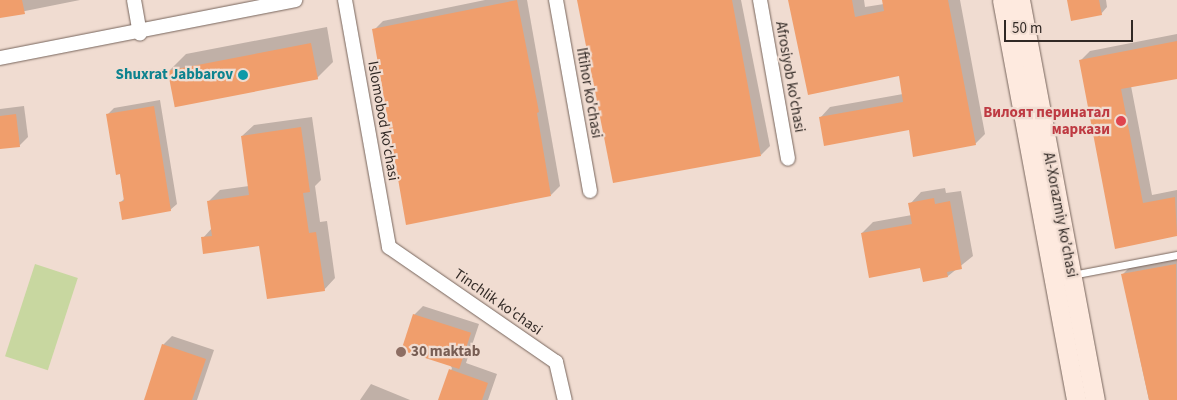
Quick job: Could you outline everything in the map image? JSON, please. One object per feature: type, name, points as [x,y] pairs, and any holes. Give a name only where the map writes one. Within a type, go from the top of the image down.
[{"type":"main road","name":"Al-Xorazmiy ko’chasi","points":[[1002,0],[1076,400]]},
{"type":"main road","name":"Al-Xorazmiy ko’chasi","points":[[1020,0],[1094,400]]},
{"type":"street","points":[[134,0],[140,33]]},
{"type":"street","points":[[0,58],[140,33],[295,0]]},
{"type":"street","name":"Islomobod ko'chasi","points":[[346,0],[389,247]]},
{"type":"street","name":"Iftihor ko'chasi","points":[[556,0],[590,191]]},
{"type":"street","name":"Afrosiyob ko'chasi","points":[[760,0],[788,159]]},
{"type":"street","name":"Tinchlik ko'chasi","points":[[389,247],[556,362],[565,400]]},
{"type":"lane","points":[[1071,276],[1177,256]]},
{"type":"green space","points":[[35,264],[78,278],[48,370],[5,356]]},
{"type":"building","points":[[0,0],[22,0],[25,14],[0,18]]},
{"type":"building","points":[[517,0],[539,112],[537,113],[551,196],[406,225],[372,29]]},
{"type":"building","points":[[577,0],[732,0],[761,156],[613,183]]},
{"type":"building","points":[[788,0],[852,0],[855,17],[884,11],[882,0],[948,0],[976,145],[913,157],[909,130],[824,146],[819,117],[903,102],[899,76],[808,95]]},
{"type":"building","points":[[1067,0],[1099,0],[1102,15],[1071,21]]},
{"type":"building","points":[[1177,41],[1177,79],[1121,89],[1143,203],[1175,197],[1177,236],[1115,249],[1079,60]]},
{"type":"building","name":"Shuxrat Jabbarov","points":[[311,43],[318,79],[175,107],[168,71]]},
{"type":"building","points":[[154,106],[171,211],[122,220],[119,202],[124,201],[120,174],[116,175],[106,114]]},
{"type":"building","points":[[16,114],[20,147],[0,149],[0,116]]},
{"type":"building","points":[[301,127],[310,192],[303,193],[309,233],[316,232],[325,291],[267,299],[259,246],[203,254],[201,237],[212,236],[207,201],[249,195],[241,136]]},
{"type":"building","points":[[934,198],[935,204],[950,201],[962,269],[947,272],[948,277],[923,282],[920,268],[869,278],[861,233],[912,224],[908,203]]},
{"type":"building","points":[[1176,264],[1177,400],[1149,400],[1121,274]]},
{"type":"building","points":[[413,314],[471,333],[459,369],[401,350]]},
{"type":"building","points":[[162,344],[206,359],[192,400],[144,400]]},
{"type":"building","points":[[449,369],[488,383],[482,400],[438,400]]},
{"type":"place","name":"Shuxrat Jabbarov","points":[[243,75]]},
{"type":"place","name":"Вилоят перинатал маркази","points":[[1121,121]]},
{"type":"place","name":"30 maktab","points":[[401,352]]}]
